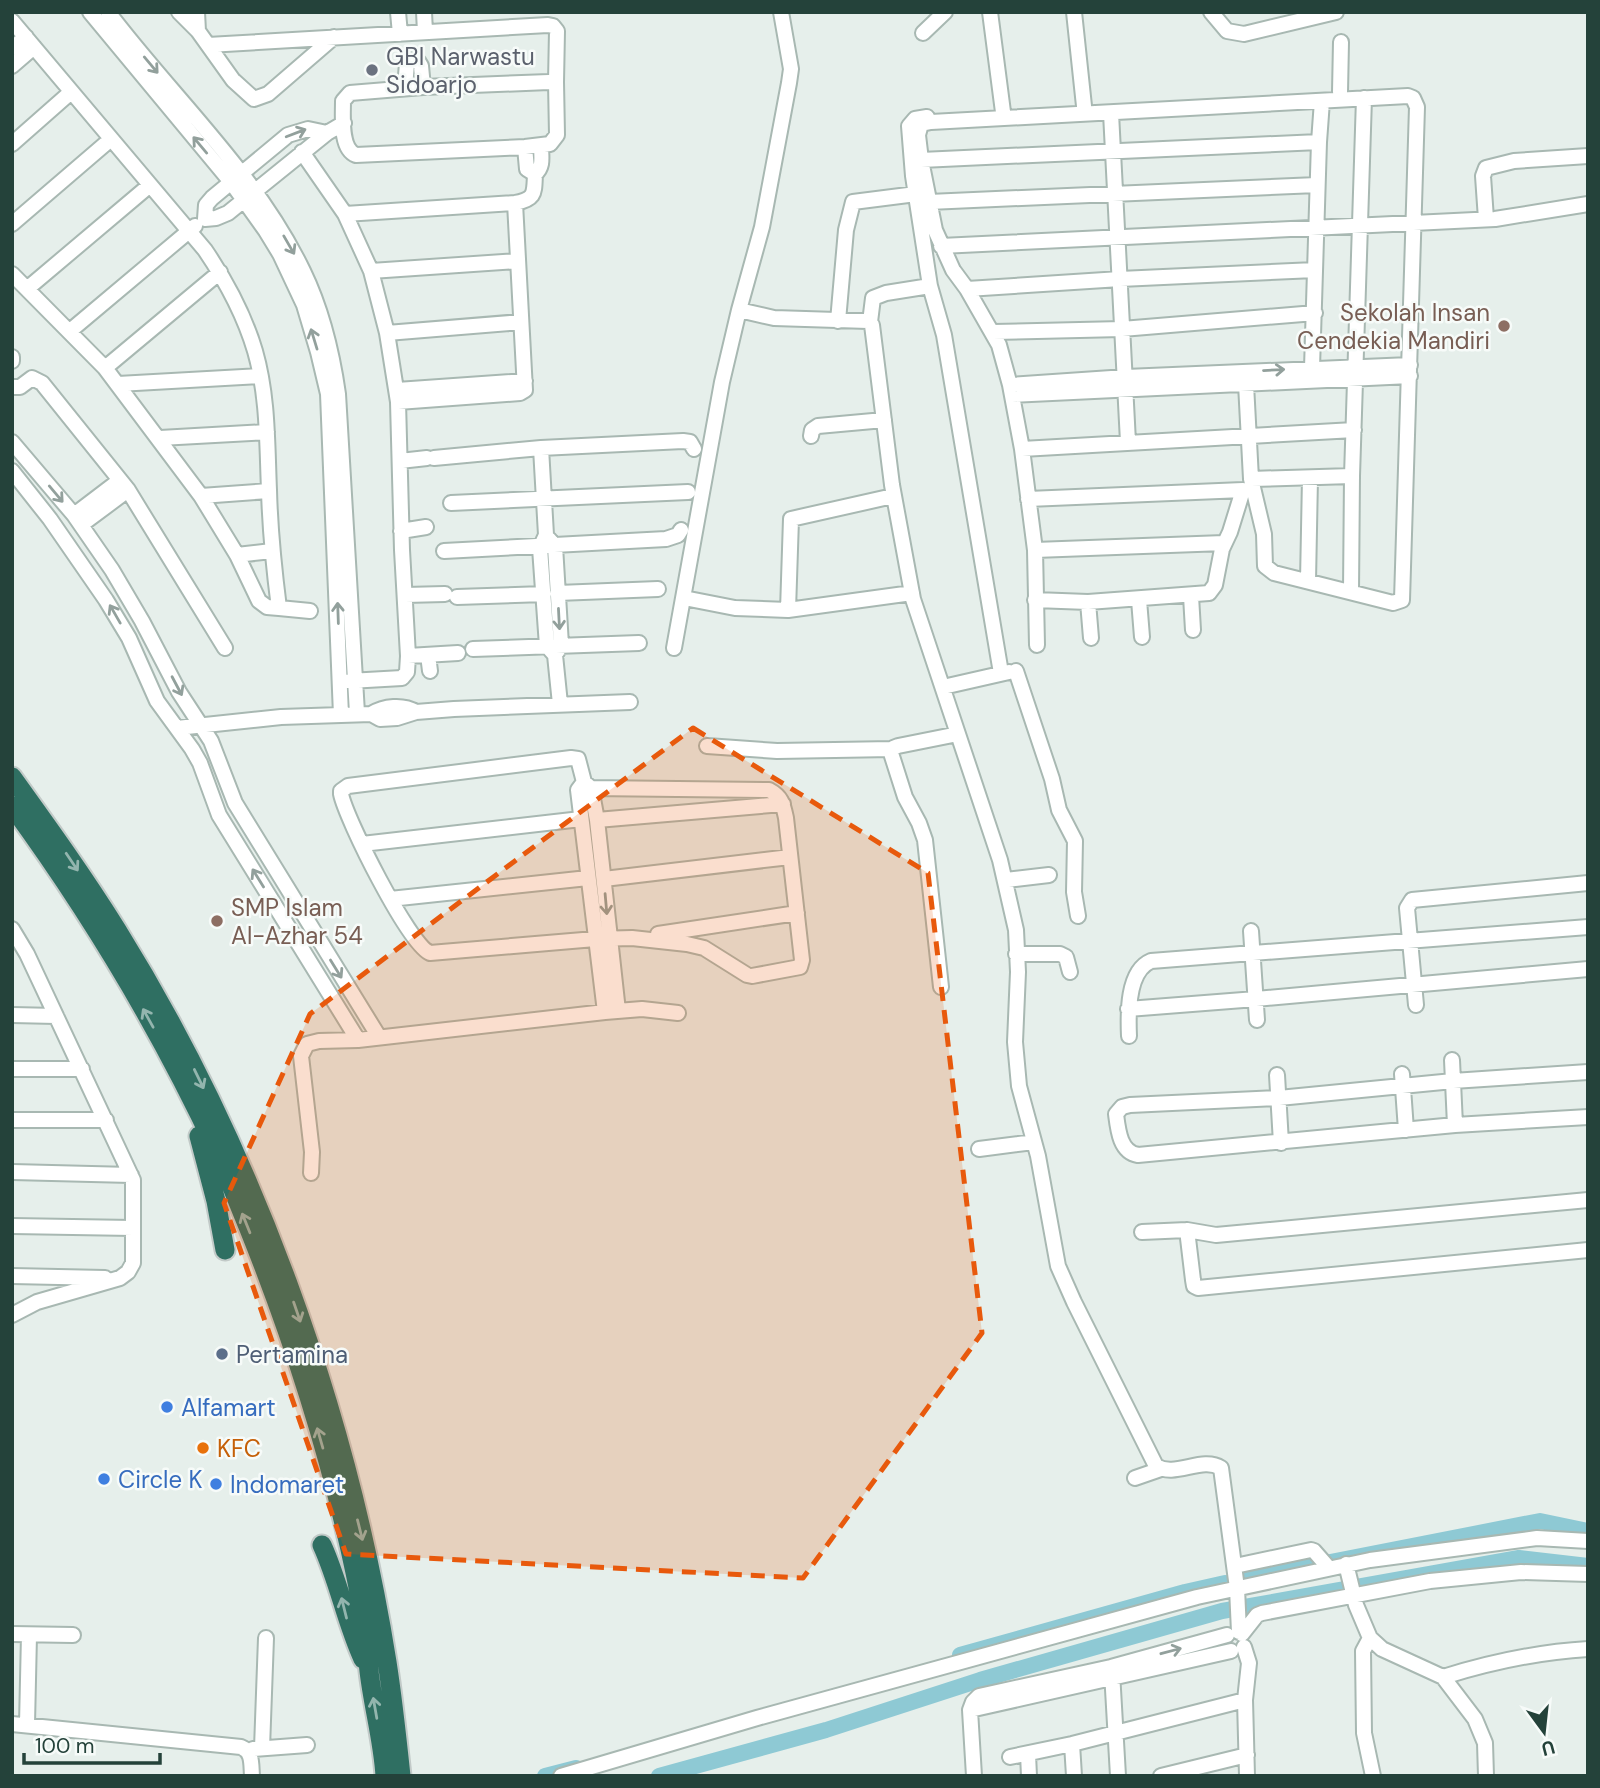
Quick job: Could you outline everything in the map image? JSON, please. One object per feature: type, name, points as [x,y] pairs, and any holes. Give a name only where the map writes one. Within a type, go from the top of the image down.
[{"type":"highway","points":[[12,777],[117,930],[164,1013],[234,1152],[276,1254],[335,1433],[363,1541],[386,1659],[401,1776]]},
{"type":"highway","points":[[12,806],[53,861],[158,1035],[218,1152],[290,1338],[320,1438],[366,1627],[368,1670],[385,1776]]},
{"type":"highway","points":[[196,1111],[196,1127],[214,1194],[225,1250]]},
{"type":"highway","points":[[323,1545],[350,1632],[368,1670]]},
{"type":"street","points":[[90,12],[108,21],[237,178],[290,246],[304,272],[333,358],[348,681],[341,715]]},
{"type":"street","points":[[179,12],[198,31],[233,80],[254,99],[268,94],[334,37]]},
{"type":"street","points":[[197,12],[198,31]]},
{"type":"street","points":[[398,12],[413,33]]},
{"type":"street","points":[[412,60],[413,33],[424,12]]},
{"type":"street","points":[[674,648],[722,382],[762,228],[789,83],[790,69],[781,12]]},
{"type":"street","points":[[923,33],[945,12]]},
{"type":"street","points":[[990,12],[1003,112]]},
{"type":"street","points":[[1074,12],[1084,106]]},
{"type":"street","points":[[1211,12],[1220,26],[1227,31],[1244,34],[1336,12]]},
{"type":"street","points":[[12,21],[189,230],[220,272],[244,320],[256,352],[265,400],[272,551],[279,608]]},
{"type":"street","points":[[208,45],[553,26],[557,31],[557,135],[550,144],[356,155],[346,146],[343,101],[350,93],[556,82]]},
{"type":"street","points":[[12,48],[30,42]]},
{"type":"street","points":[[12,66],[30,42]]},
{"type":"street","points":[[1340,92],[1341,42]]},
{"type":"street","points":[[405,88],[405,68],[412,60],[418,61],[421,66],[423,87]]},
{"type":"street","points":[[1037,645],[1035,550],[1022,449],[1011,390],[1002,353],[993,332],[953,270],[941,246],[929,202],[918,175],[909,126],[913,120],[1084,106],[1340,92],[1398,90],[1407,93],[1417,107],[1404,597],[1399,602],[1393,603],[1307,581],[1274,572],[1265,566],[1264,534],[1249,486],[1245,384]]},
{"type":"street","points":[[12,144],[71,92]]},
{"type":"street","points":[[1000,673],[944,335],[930,286],[916,194],[921,160],[919,128],[926,122],[1364,98],[1413,98]]},
{"type":"street","points":[[1350,592],[1364,98]]},
{"type":"street","points":[[1312,368],[1318,227],[1318,142],[1322,101]]},
{"type":"street","points":[[1111,113],[1128,442]]},
{"type":"street","points":[[70,331],[189,230],[205,219],[228,214],[327,133],[344,123]]},
{"type":"street","points":[[205,219],[206,205],[288,135],[308,129],[327,133]]},
{"type":"street","points":[[12,224],[111,139]]},
{"type":"street","points":[[921,160],[1318,142]]},
{"type":"street","points":[[345,214],[515,204],[531,198],[534,194],[535,174],[541,165],[541,146]]},
{"type":"street","points":[[525,147],[526,166],[535,174]]},
{"type":"street","points":[[303,152],[345,214],[371,271],[387,332],[397,396],[407,672],[402,678],[348,681]]},
{"type":"street","points":[[1486,219],[1483,176],[1486,168],[1514,161],[1588,156]]},
{"type":"street","points":[[28,288],[150,185]]},
{"type":"street","points":[[929,202],[1317,185]]},
{"type":"street","points":[[838,321],[846,230],[853,202],[916,194]]},
{"type":"street","points":[[397,396],[525,382],[515,204]]},
{"type":"street","points":[[941,246],[1486,219],[1588,204]]},
{"type":"street","points":[[371,271],[518,261]]},
{"type":"street","points":[[967,289],[1315,270]]},
{"type":"street","points":[[105,368],[220,272]]},
{"type":"street","points":[[12,274],[105,368],[160,439],[201,496],[237,555],[259,601],[267,607],[310,611]]},
{"type":"street","points":[[930,286],[886,293],[873,298],[870,322],[893,496],[912,593],[1006,880],[1016,930],[1016,1061],[1019,1086],[1034,1142],[1058,1266],[1153,1461],[1161,1469]]},
{"type":"street","points":[[739,310],[774,318],[870,322]]},
{"type":"street","points":[[993,332],[1122,328],[1315,313]]},
{"type":"street","points":[[387,332],[521,322]]},
{"type":"street","points":[[1011,390],[1212,379],[1312,368],[1355,373]]},
{"type":"street","points":[[1212,379],[1245,384],[1355,373],[1410,371]]},
{"type":"street","points":[[118,384],[260,376]]},
{"type":"street","points":[[12,387],[20,387],[32,378],[38,379],[124,485],[225,648]]},
{"type":"street","points":[[811,436],[812,430],[818,426],[884,420]]},
{"type":"street","points":[[1022,449],[1354,430]]},
{"type":"street","points":[[160,439],[267,432]]},
{"type":"street","points":[[400,461],[541,448],[683,441],[690,442],[694,449]]},
{"type":"street","points":[[12,442],[78,520],[136,611],[179,692],[217,752],[235,803],[379,1037]]},
{"type":"street","points":[[541,448],[560,704]]},
{"type":"street","points":[[12,471],[50,519],[106,600],[128,638],[157,701],[200,763],[214,805],[358,1040]]},
{"type":"street","points":[[1028,499],[1249,486],[1352,476]]},
{"type":"street","points":[[1307,581],[1310,478]]},
{"type":"street","points":[[78,520],[124,485]]},
{"type":"street","points":[[1035,600],[1088,602],[1205,595],[1213,589],[1224,543],[1249,486]]},
{"type":"street","points":[[201,496],[269,491]]},
{"type":"street","points":[[451,503],[688,492]]},
{"type":"street","points":[[788,610],[791,519],[893,496]]},
{"type":"street","points":[[444,551],[547,543],[666,539],[678,535],[681,530]]},
{"type":"street","points":[[401,535],[426,531]]},
{"type":"street","points":[[1035,550],[1224,543]]},
{"type":"street","points":[[237,555],[272,551]]},
{"type":"street","points":[[405,595],[658,589]]},
{"type":"street","points":[[684,598],[735,608],[788,610],[912,593]]},
{"type":"street","points":[[1191,596],[1193,630]]},
{"type":"street","points":[[1139,600],[1142,636]]},
{"type":"street","points":[[1088,602],[1091,638]]},
{"type":"street","points":[[408,656],[639,643]]},
{"type":"street","points":[[428,655],[430,671]]},
{"type":"street","points":[[943,687],[1020,670],[1059,810],[1075,841],[1074,891],[1078,916]]},
{"type":"street","points":[[348,681],[364,714]]},
{"type":"street","points":[[177,728],[281,717],[364,714],[379,709],[406,707],[416,712],[630,702]]},
{"type":"street","points":[[707,746],[777,751],[892,749],[958,734]]},
{"type":"street","points":[[892,749],[905,797],[925,840],[941,987]]},
{"type":"street","points":[[585,787],[769,790],[780,798],[783,804],[802,964],[796,969],[747,975],[704,948],[670,941],[632,938],[430,953],[417,943],[390,899],[362,844],[341,791],[348,786],[571,758],[580,761],[589,820],[600,845],[604,879],[602,939]]},
{"type":"street","points":[[362,844],[589,820],[783,804]]},
{"type":"street","points":[[589,820],[584,847],[602,939],[611,1011]]},
{"type":"street","points":[[243,854],[259,843]]},
{"type":"street","points":[[584,847],[600,845]]},
{"type":"street","points":[[604,879],[790,857]]},
{"type":"street","points":[[1006,880],[1049,876]]},
{"type":"street","points":[[390,899],[588,878]]},
{"type":"street","points":[[1416,1005],[1407,908],[1412,900],[1588,883]]},
{"type":"street","points":[[632,938],[797,913]]},
{"type":"street","points":[[1129,1036],[1129,1000],[1140,968],[1147,962],[1588,927]]},
{"type":"street","points":[[12,929],[20,954],[57,1016],[134,1185],[133,1263],[128,1272],[120,1278],[37,1302],[12,1315]]},
{"type":"street","points":[[1251,931],[1257,1020]]},
{"type":"street","points":[[1017,954],[1060,954],[1066,957],[1070,972]]},
{"type":"street","points":[[1128,1009],[1588,969]]},
{"type":"street","points":[[311,1173],[312,1152],[301,1052],[312,1042],[358,1040],[611,1011],[678,1013]]},
{"type":"street","points":[[12,1016],[57,1016]]},
{"type":"street","points":[[1452,1060],[1455,1125]]},
{"type":"street","points":[[12,1069],[82,1069]]},
{"type":"street","points":[[1588,1072],[1453,1081],[1403,1080],[1279,1098],[1130,1105],[1122,1107],[1116,1114],[1124,1148],[1132,1154],[1588,1116]]},
{"type":"street","points":[[1277,1075],[1282,1143]]},
{"type":"street","points":[[1403,1080],[1406,1130]]},
{"type":"street","points":[[12,1120],[106,1120]]},
{"type":"street","points":[[979,1149],[1034,1142]]},
{"type":"street","points":[[12,1172],[131,1175]]},
{"type":"street","points":[[1142,1232],[1187,1230],[1216,1235],[1588,1200]]},
{"type":"street","points":[[12,1226],[133,1228]]},
{"type":"street","points":[[1187,1230],[1193,1280],[1198,1288],[1588,1250]]},
{"type":"street","points":[[12,1276],[120,1278]]},
{"type":"street","points":[[1135,1478],[1161,1469],[1210,1464],[1221,1468],[1238,1592],[1237,1640],[1249,1663],[1245,1700],[1247,1776]]},
{"type":"street","points":[[561,1776],[1197,1597],[1238,1592],[1325,1564],[1347,1569],[1526,1539],[1549,1537],[1588,1541]]},
{"type":"street","points":[[1234,1566],[1302,1550],[1314,1551],[1325,1564]]},
{"type":"street","points":[[1347,1569],[1352,1592],[1370,1638],[1382,1648],[1443,1677],[1475,1719],[1485,1743],[1486,1776]]},
{"type":"street","points":[[975,1776],[970,1710],[979,1696],[1112,1672],[1237,1640],[1259,1614],[1352,1592],[1521,1572],[1588,1574]]},
{"type":"street","points":[[12,1634],[73,1635]]},
{"type":"street","points":[[27,1724],[29,1634]]},
{"type":"street","points":[[262,1748],[266,1638]]},
{"type":"street","points":[[1370,1638],[1363,1651],[1364,1733],[1373,1776]]},
{"type":"street","points":[[1443,1677],[1517,1657],[1588,1649]]},
{"type":"street","points":[[1112,1672],[1118,1776]]},
{"type":"street","points":[[1010,1757],[1115,1734],[1245,1700]]},
{"type":"street","points":[[12,1724],[245,1749],[307,1745]]},
{"type":"street","points":[[1072,1744],[1074,1776]]},
{"type":"street","points":[[245,1749],[251,1758],[252,1776]]},
{"type":"street","points":[[1028,1754],[1029,1776]]},
{"type":"street","points":[[1161,1776],[1247,1755]]},
{"type":"highlighted area","points":[[693,728],[928,873],[982,1333],[803,1578],[346,1554],[224,1203],[310,1014]]},
{"type":"waterway","points":[[1249,1578],[1540,1521],[1588,1531]]},
{"type":"waterway","points":[[659,1776],[826,1730],[980,1680],[1222,1611],[1519,1558],[1588,1566]]},
{"type":"waterway","points":[[960,1655],[1225,1583]]},
{"type":"waterway","points":[[545,1776],[576,1768]]},
{"type":"place","name":"GBI Narwastu Sidoarjo","points":[[372,70]]},
{"type":"place","name":"Sekolah Insan Cendekia Mandiri","points":[[1504,326]]},
{"type":"place","name":"SMP Islam Al-Azhar 54","points":[[217,921]]},
{"type":"place","name":"Pertamina","points":[[222,1354]]},
{"type":"place","name":"Alfamart","points":[[167,1407]]},
{"type":"place","name":"KFC","points":[[203,1448]]},
{"type":"place","name":"Circle K","points":[[104,1479]]},
{"type":"place","name":"Indomaret","points":[[216,1484]]}]
